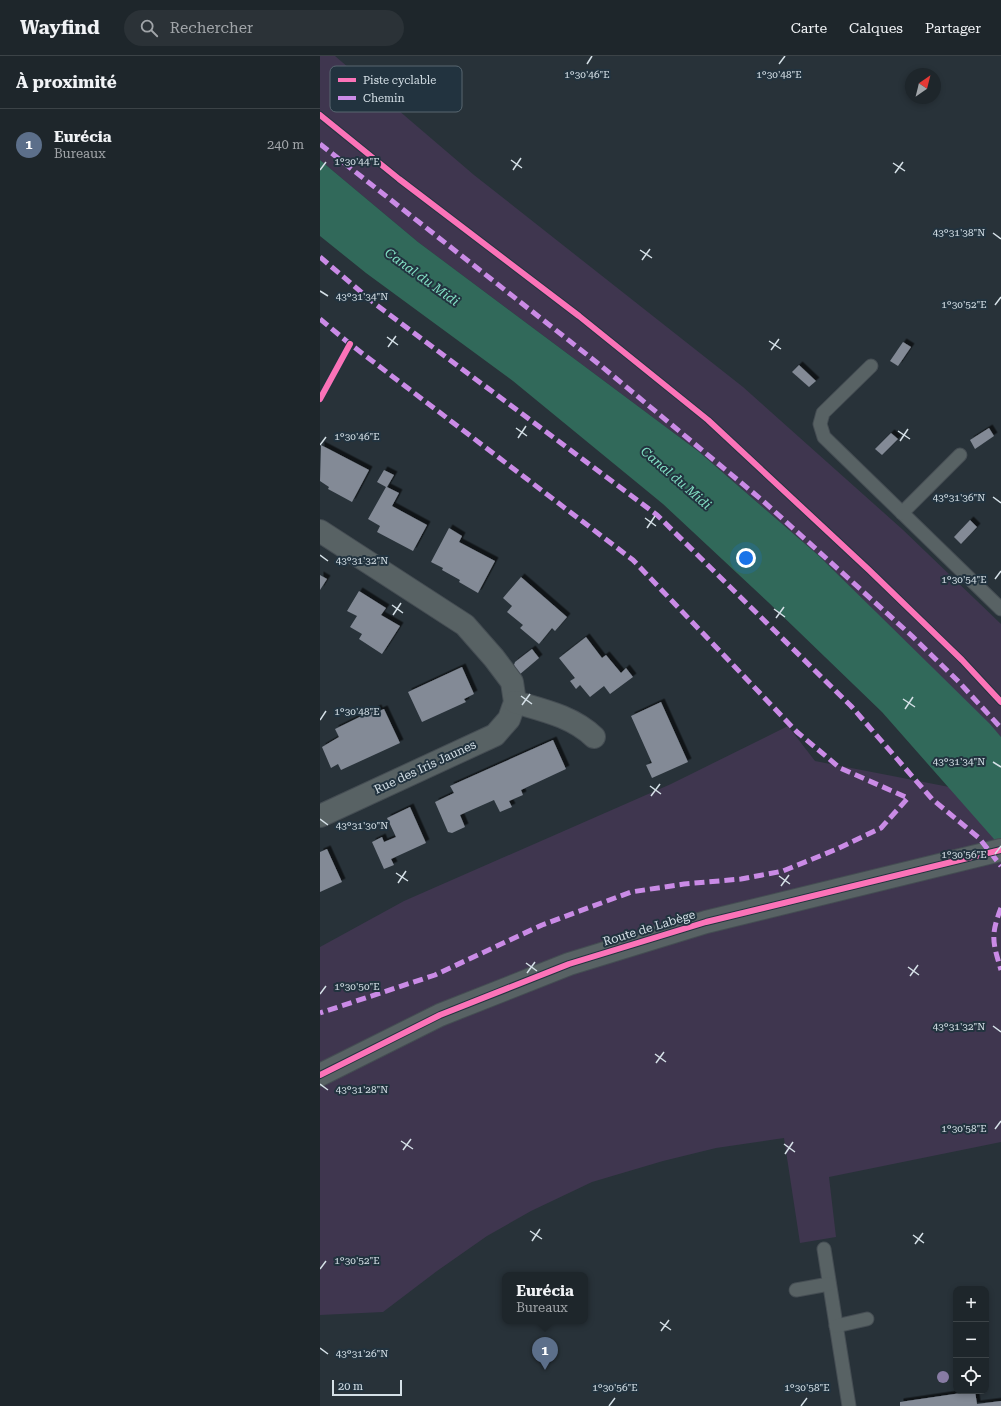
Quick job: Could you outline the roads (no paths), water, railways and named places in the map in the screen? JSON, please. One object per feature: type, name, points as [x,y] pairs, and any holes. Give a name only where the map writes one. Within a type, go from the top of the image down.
[{"type":"street","points":[[320,530],[465,625],[512,682],[515,702],[563,716],[587,730],[594,736]]},
{"type":"street","name":"Rue des Iris Jaunes","points":[[320,816],[495,735],[509,719],[515,702]]},
{"type":"street","name":"Route de Labège","points":[[320,1075],[440,1016],[568,964],[706,922],[1001,850]]},
{"type":"lane","points":[[871,366],[824,413],[820,424],[824,437],[1001,609]]},
{"type":"lane","points":[[902,513],[960,455]]},
{"type":"lane","points":[[824,1249],[849,1406]]},
{"type":"lane","points":[[796,1290],[829,1284]]},
{"type":"lane","points":[[836,1326],[867,1319]]},
{"type":"water","name":"Canal du Midi","points":[[320,160],[418,242],[698,451],[818,555],[990,724],[1001,737],[1001,847],[882,712],[768,602],[663,504],[513,381],[366,273],[320,236]]},
{"type":"place","name":"Eurécia","points":[[545,1370]]}]
